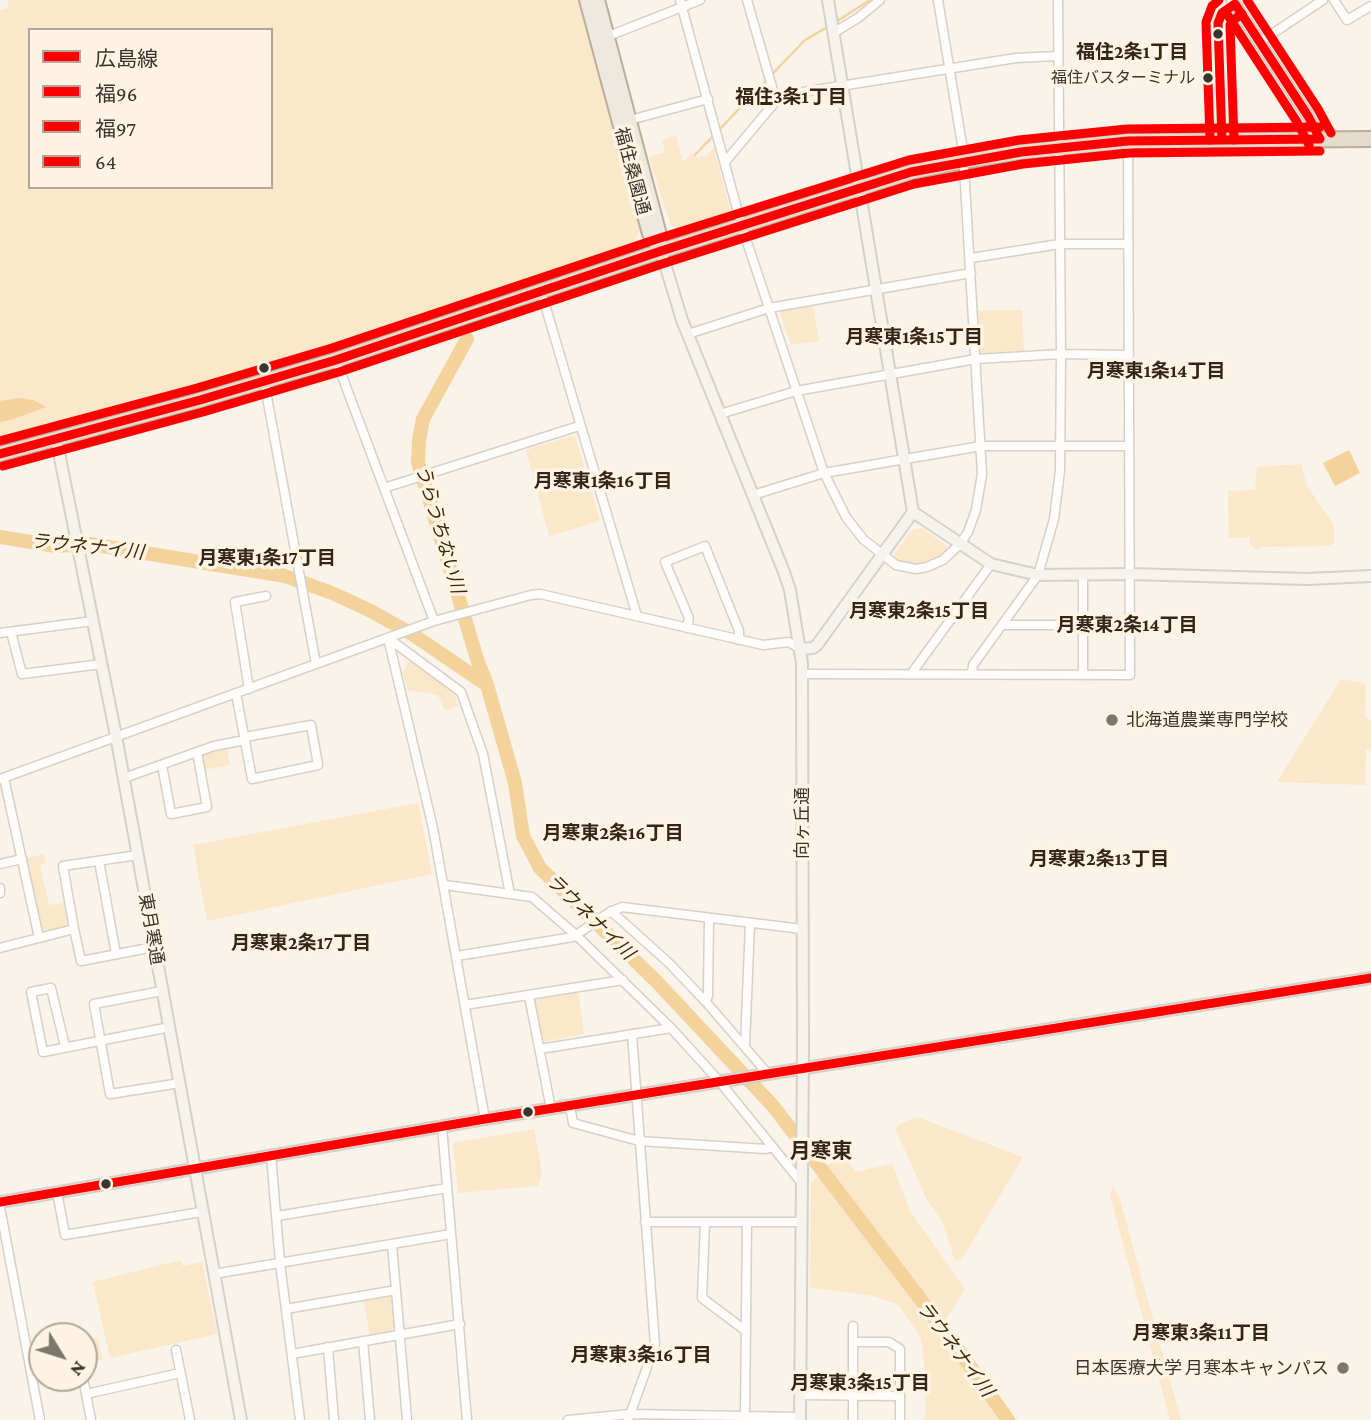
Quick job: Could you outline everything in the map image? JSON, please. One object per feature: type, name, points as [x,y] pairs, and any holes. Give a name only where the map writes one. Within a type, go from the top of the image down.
[{"type":"highway","points":[[0,454],[336,360],[661,251],[911,173],[964,161],[1128,141],[1371,139]]},
{"type":"main road","name":"福住桑園通","points":[[586,0],[603,38],[630,120],[659,231],[661,251]]},
{"type":"main road","name":"福住桑園通","points":[[598,0],[603,38],[649,234],[661,251]]},
{"type":"street","points":[[603,38],[681,4],[701,0]]},
{"type":"street","points":[[747,0],[776,101]]},
{"type":"street","points":[[39,938],[2,779],[116,736],[419,626],[456,614],[540,594],[763,645],[789,642],[800,649],[817,645],[913,512],[828,0]]},
{"type":"street","points":[[832,26],[859,18],[880,0]]},
{"type":"street","points":[[681,4],[742,227],[824,473],[846,517],[863,539],[896,565],[905,568],[927,567],[943,560],[960,544],[972,522],[980,493],[981,446],[964,161],[937,0]]},
{"type":"street","points":[[972,674],[973,665],[1038,575],[1054,519],[1060,471],[1061,354],[1058,0]]},
{"type":"street","points":[[1232,0],[1308,116],[1320,139]]},
{"type":"street","points":[[1260,42],[1323,0]]},
{"type":"street","points":[[1334,0],[1347,20],[1371,6]]},
{"type":"street","points":[[725,162],[776,101],[803,92],[1016,58],[1057,56]]},
{"type":"street","points":[[630,120],[708,99]]},
{"type":"street","points":[[803,674],[1130,675],[1128,141]]},
{"type":"street","points":[[971,258],[1060,244],[1128,244]]},
{"type":"street","name":"向ヶ丘通","points":[[661,251],[688,334],[790,590],[803,674],[800,1418]]},
{"type":"street","points":[[688,334],[769,308],[971,273]]},
{"type":"street","points":[[541,291],[637,616]]},
{"type":"street","points":[[720,414],[796,391],[976,359],[1061,354],[1129,355]]},
{"type":"street","points":[[336,360],[434,621]]},
{"type":"street","points":[[264,381],[316,664]]},
{"type":"street","points":[[384,488],[579,426]]},
{"type":"street","name":"東月寒通","points":[[56,438],[124,778],[241,1420]]},
{"type":"street","points":[[753,495],[824,473],[981,446],[1128,446]]},
{"type":"street","points":[[913,512],[991,564],[1038,575],[1129,574],[1308,579],[1371,576]]},
{"type":"street","points":[[687,628],[689,618],[665,562],[705,546],[739,631],[739,640]]},
{"type":"street","points":[[911,674],[991,564]]},
{"type":"street","points":[[1083,574],[1083,674]]},
{"type":"street","points":[[248,688],[235,602],[266,596]]},
{"type":"street","points":[[0,633],[93,621]]},
{"type":"street","points":[[1002,625],[1083,625]]},
{"type":"street","points":[[12,632],[22,674],[102,664]]},
{"type":"street","points":[[388,638],[425,790],[485,1119]]},
{"type":"street","points":[[388,638],[460,692],[483,754],[510,894]]},
{"type":"street","points":[[124,778],[245,738],[311,725],[318,765],[252,779],[245,738],[236,693]]},
{"type":"street","points":[[162,765],[171,814],[207,807],[197,752]]},
{"type":"street","points":[[138,855],[63,866],[81,961],[154,947]]},
{"type":"street","points":[[0,864],[22,859]]},
{"type":"street","points":[[99,861],[116,954]]},
{"type":"street","points":[[444,886],[532,897],[623,980],[722,1081],[801,1182]]},
{"type":"street","points":[[457,956],[577,936],[611,911],[622,907],[802,929]]},
{"type":"street","points":[[611,911],[706,1002],[746,1046],[765,1074]]},
{"type":"street","points":[[706,1002],[709,918]]},
{"type":"street","points":[[746,1046],[750,923]]},
{"type":"street","points":[[0,948],[74,929]]},
{"type":"street","points":[[40,1420],[0,1204],[485,1119],[1371,978]]},
{"type":"street","points":[[465,1005],[623,980]]},
{"type":"street","points":[[65,1046],[51,988],[30,992],[43,1052],[170,1027]]},
{"type":"street","points":[[162,991],[94,1004],[110,1094],[180,1083]]},
{"type":"street","points":[[529,996],[551,1109]]},
{"type":"street","points":[[540,1049],[671,1028]]},
{"type":"street","points":[[629,1417],[654,1345],[632,1034]]},
{"type":"street","points":[[570,1106],[573,1123],[639,1140],[766,1149],[773,1147]]},
{"type":"street","points":[[442,1127],[467,1420]]},
{"type":"street","points":[[271,1155],[280,1263],[300,1420]]},
{"type":"street","points":[[277,1216],[447,1188]]},
{"type":"street","points":[[57,1192],[65,1235],[201,1212]]},
{"type":"street","points":[[645,1222],[801,1222]]},
{"type":"street","points":[[745,1415],[747,1222]]},
{"type":"street","points":[[705,1223],[702,1298],[746,1331]]},
{"type":"street","points":[[214,1274],[451,1234]]},
{"type":"street","points":[[392,1244],[407,1420]]},
{"type":"street","points":[[286,1309],[396,1290]]},
{"type":"street","points":[[292,1354],[460,1324]]},
{"type":"street","points":[[853,1326],[853,1420]]},
{"type":"street","points":[[363,1341],[370,1420]]},
{"type":"street","points":[[854,1342],[889,1342],[900,1349],[900,1420]]},
{"type":"street","points":[[328,1347],[334,1420]]},
{"type":"street","points":[[176,1350],[190,1420]]},
{"type":"street","points":[[91,1420],[86,1394],[180,1373]]},
{"type":"street","points":[[800,1395],[900,1396]]},
{"type":"street","points":[[568,1420],[745,1415],[800,1418]]},
{"type":"shaded area","points":[[7,0],[578,0],[640,230],[634,242],[339,346],[293,360],[248,368],[232,379],[0,444],[0,10],[9,8]]},
{"type":"shaded area","points":[[676,136],[683,162],[692,153],[698,158],[701,155],[704,157],[715,147],[731,212],[678,230],[670,223],[649,157],[665,152],[662,140]]},
{"type":"shaded area","points":[[813,305],[819,341],[791,345],[780,314],[782,309]]},
{"type":"shaded area","points":[[1022,310],[1024,351],[980,353],[978,311]]},
{"type":"shaded area","points":[[19,398],[33,400],[46,407],[0,422],[0,401]]},
{"type":"shaded area","points":[[575,435],[600,521],[549,536],[526,450]]},
{"type":"shaded area","points":[[1349,450],[1360,473],[1335,486],[1323,463]]},
{"type":"shaded area","points":[[1301,464],[1307,486],[1334,525],[1334,543],[1328,546],[1261,547],[1257,550],[1250,544],[1250,537],[1229,538],[1228,491],[1255,490],[1257,467]]},
{"type":"shaded area","points":[[922,528],[947,546],[947,552],[939,558],[923,563],[911,564],[896,560],[894,554],[912,530]]},
{"type":"shaded area","points":[[410,661],[436,678],[455,696],[459,706],[445,711],[438,695],[408,690],[402,672]]},
{"type":"shaded area","points":[[1341,679],[1366,684],[1365,717],[1371,720],[1371,750],[1366,750],[1365,785],[1277,782]]},
{"type":"shaded area","points":[[227,748],[230,765],[203,770],[203,755]]},
{"type":"shaded area","points":[[418,803],[432,874],[207,921],[193,845]]},
{"type":"shaded area","points":[[44,854],[46,864],[40,865],[49,905],[64,903],[67,923],[66,926],[43,931],[24,859]]},
{"type":"shaded area","points":[[578,992],[584,1034],[544,1042],[534,1000]]},
{"type":"shaded area","points":[[917,1117],[1023,1157],[962,1259],[955,1261],[942,1221],[927,1200],[896,1130],[898,1125]]},
{"type":"shaded area","points":[[534,1129],[542,1173],[538,1186],[458,1193],[453,1143]]},
{"type":"shaded area","points":[[844,1154],[855,1172],[892,1164],[910,1211],[965,1289],[943,1324],[1017,1420],[925,1420],[926,1380],[921,1338],[899,1305],[870,1295],[810,1288],[811,1183],[827,1166]]},
{"type":"shaded area","points":[[1113,1187],[1119,1196],[1181,1420],[1170,1420],[1110,1195]]},
{"type":"shaded area","points":[[181,1260],[183,1266],[202,1262],[217,1334],[110,1358],[93,1282]]},
{"type":"shaded area","points":[[393,1293],[396,1330],[370,1335],[363,1298]]},
{"type":"shaded area","points":[[98,1338],[103,1359],[98,1360]]},
{"type":"waterway","name":"うらうちない川","points":[[834,23],[870,0]]},
{"type":"waterway","name":"うらうちない川","points":[[695,155],[805,40],[829,26]]},
{"type":"waterway","name":"ラウネナイ川","points":[[467,339],[423,419],[418,462],[515,783],[523,836],[540,868],[657,982],[773,1106],[950,1338],[1008,1420]]},
{"type":"waterway","name":"ラウネナイ川","points":[[0,537],[55,546],[90,544],[285,576],[369,610],[412,634],[487,685]]},
{"type":"transit line","name":"福97","points":[[1210,140],[1206,22],[1212,6],[1219,0]]},
{"type":"transit line","name":"福97","points":[[1247,0],[1331,133]]},
{"type":"transit line","name":"広島線","points":[[1235,4],[1320,139]]},
{"type":"transit line","name":"広島線","points":[[1222,140],[1218,23],[1222,13],[1235,4]]},
{"type":"transit line","name":"福96","points":[[1225,11],[1309,145]]},
{"type":"transit line","name":"福96","points":[[1234,140],[1230,25],[1242,14]]},
{"type":"transit line","name":"福97","points":[[0,441],[197,388],[332,348],[657,239],[909,160],[1019,140],[1127,129],[1320,127]]},
{"type":"transit line","name":"広島線","points":[[0,454],[336,360],[661,251],[911,172],[1021,152],[1128,141],[1320,139]]},
{"type":"transit line","name":"福96","points":[[3,466],[339,372],[665,263],[914,184],[1023,164],[1129,153],[1320,151]]},
{"type":"transit line","name":"64","points":[[0,1202],[485,1119],[1371,978]]},
{"type":"place","name":"福住バスターミナル","points":[[1208,78]]},
{"type":"place","name":"北海道農業専門学校","points":[[1112,720]]},
{"type":"place","name":"日本医療大学 月寒本キャンパス","points":[[1343,1368]]},
{"type":"district","name":"福住2条1丁目","points":[[1132,52]]},
{"type":"district","name":"福住3条1丁目","points":[[791,97]]},
{"type":"district","name":"月寒東1条15丁目","points":[[914,337]]},
{"type":"district","name":"月寒東1条14丁目","points":[[1156,371]]},
{"type":"district","name":"月寒東1条16丁目","points":[[603,481]]},
{"type":"district","name":"月寒東1条17丁目","points":[[267,558]]},
{"type":"district","name":"月寒東2条15丁目","points":[[919,611]]},
{"type":"district","name":"月寒東2条14丁目","points":[[1127,625]]},
{"type":"district","name":"月寒東2条16丁目","points":[[613,833]]},
{"type":"district","name":"月寒東2条13丁目","points":[[1099,859]]},
{"type":"district","name":"月寒東2条17丁目","points":[[301,943]]},
{"type":"district","name":"月寒東","points":[[821,1152]]},
{"type":"district","name":"月寒東3条11丁目","points":[[1201,1333]]},
{"type":"district","name":"月寒東3条16丁目","points":[[641,1355]]},
{"type":"district","name":"月寒東3条15丁目","points":[[860,1383]]}]
